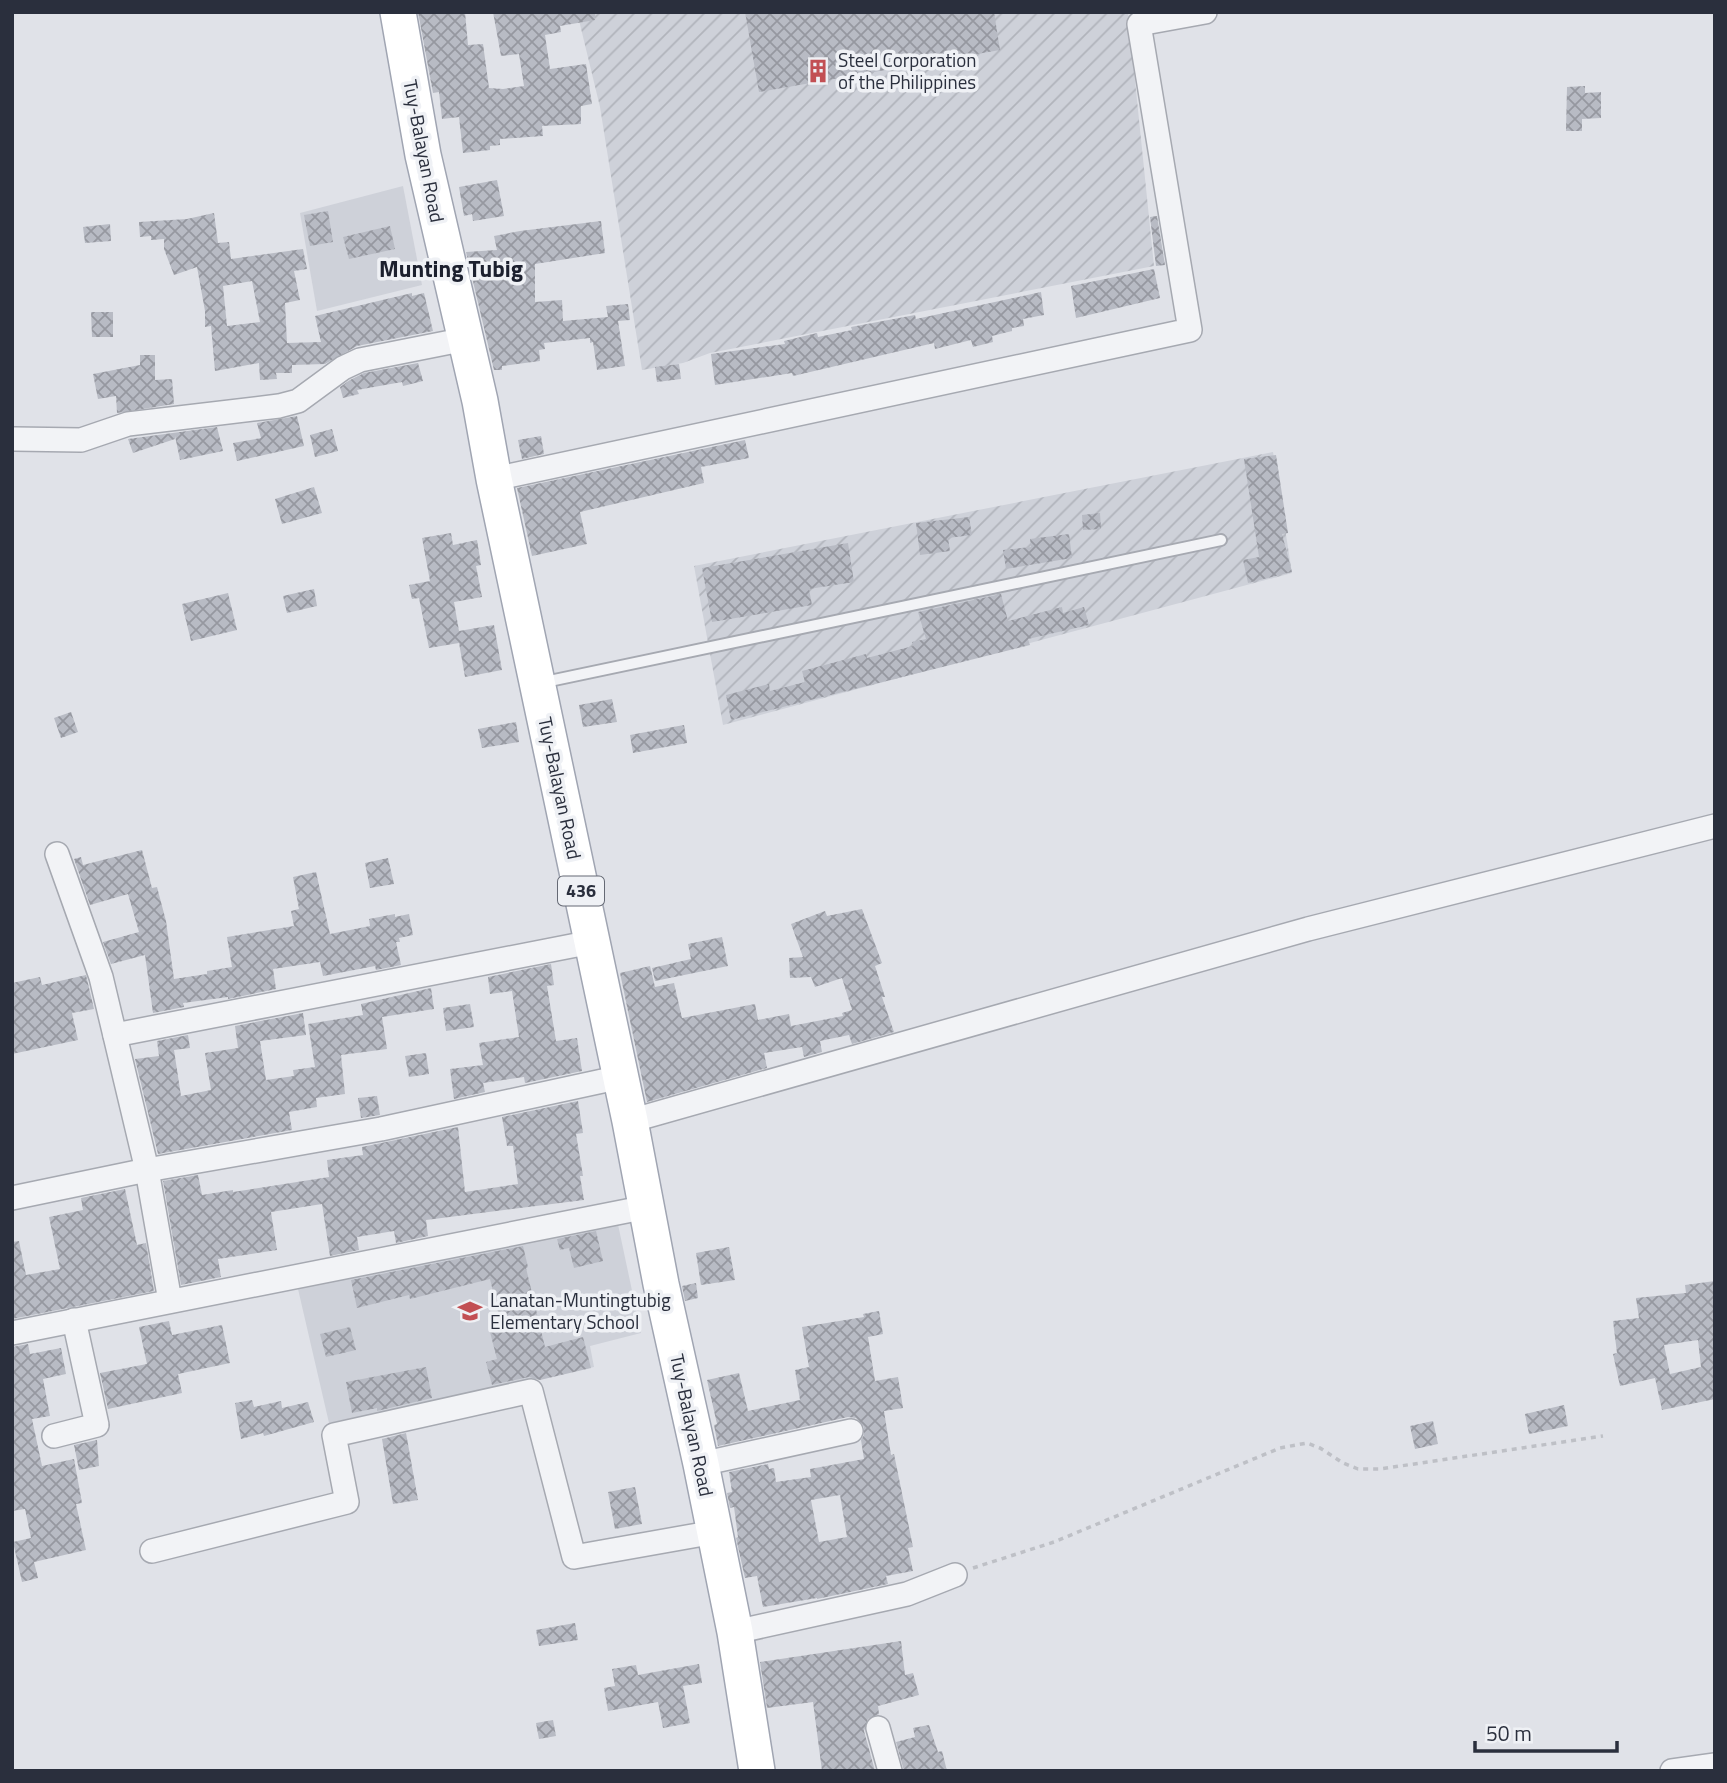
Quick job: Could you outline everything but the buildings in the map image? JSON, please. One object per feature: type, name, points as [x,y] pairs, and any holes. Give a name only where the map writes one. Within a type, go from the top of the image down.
[{"type":"main road","name":"Tuy-Balayan Road","points":[[398,12],[422,155],[480,401],[494,479],[631,1121],[661,1284],[715,1532],[735,1632],[757,1771]]},
{"type":"street","points":[[494,479],[1190,330],[1139,24],[1205,12]]},
{"type":"street","points":[[14,439],[81,440],[128,424],[279,406],[298,401],[343,368],[360,360],[466,339]]},
{"type":"street","points":[[631,1121],[1308,929],[1715,826]]},
{"type":"street","points":[[57,854],[101,977],[147,1170],[170,1301]]},
{"type":"street","points":[[115,1035],[592,942]]},
{"type":"street","points":[[12,1198],[147,1170],[382,1129],[621,1077]]},
{"type":"street","points":[[12,1333],[647,1207]]},
{"type":"street","points":[[54,1436],[97,1425],[74,1320]]},
{"type":"street","points":[[152,1551],[347,1502],[334,1435],[531,1391],[574,1557],[715,1532]]},
{"type":"street","points":[[701,1464],[850,1431]]},
{"type":"street","points":[[735,1632],[907,1594],[955,1575]]},
{"type":"street","points":[[878,1728],[890,1771]]},
{"type":"street","points":[[1672,1771],[1715,1765]]},
{"type":"lane","points":[[537,683],[1221,540]]},
{"type":"path","points":[[955,1575],[1054,1542],[1280,1448],[1307,1443],[1320,1448],[1343,1464],[1358,1469],[1380,1469],[1603,1436]]},
{"type":"shaded area","name":"Steel Corporation of the Philippines","points":[[577,12],[1128,12],[1154,266],[710,353],[683,363],[642,370],[600,107]]},
{"type":"shaded area","points":[[403,186],[422,285],[317,311],[300,213]]},
{"type":"shaded area","points":[[1273,452],[1292,573],[723,725],[694,566]]},
{"type":"shaded area","name":"Lanatan-Muntingtubig Elementary School","points":[[616,1215],[641,1333],[590,1346],[594,1367],[329,1423],[298,1289]]},
{"type":"place","name":"Steel Corporation of the Philippines","points":[[818,71]]},
{"type":"place","name":"Lanatan-Muntingtubig Elementary School","points":[[470,1311]]},
{"type":"district","name":"Munting Tubig","points":[[451,269]]}]
